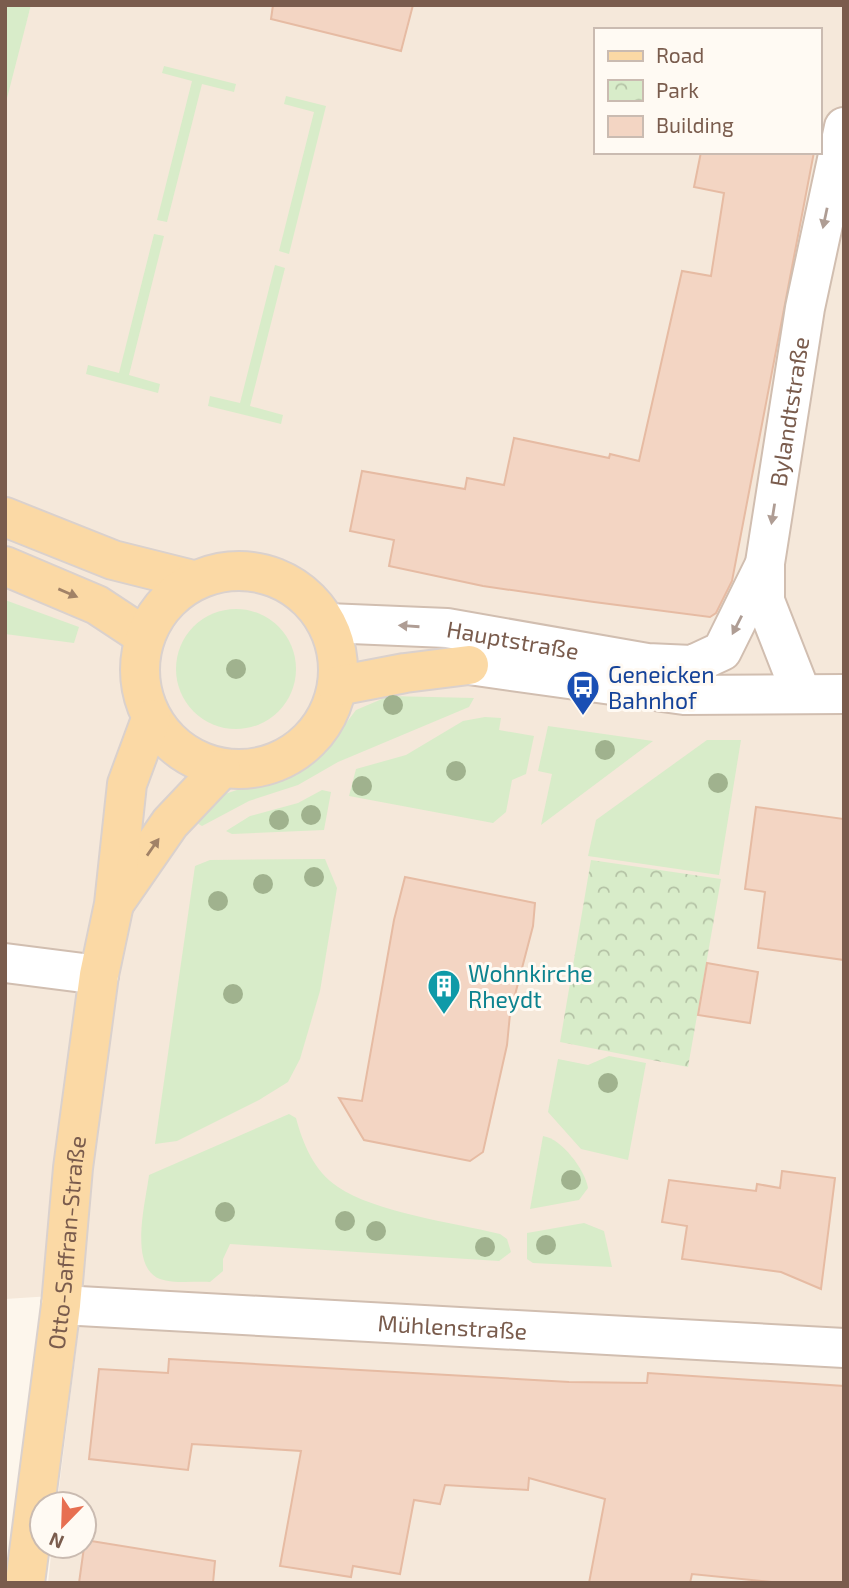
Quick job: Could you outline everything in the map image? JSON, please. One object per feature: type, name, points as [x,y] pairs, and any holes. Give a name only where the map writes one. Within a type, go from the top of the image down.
[{"type":"main road","points":[[5,517],[113,560],[192,580]]},
{"type":"main road","points":[[5,566],[97,605],[144,636]]},
{"type":"main road","points":[[224,570],[257,572],[289,583],[310,600],[327,623],[338,656],[337,686],[321,726],[295,753],[259,768],[221,769],[185,754],[151,719],[139,683],[144,636],[163,603],[192,580],[224,570]]},
{"type":"main road","points":[[337,686],[405,673],[469,666]]},
{"type":"main road","name":"Otto-Saffran-Straße","points":[[24,1583],[61,1306],[73,1168],[99,975],[114,904],[127,784],[151,719]]},
{"type":"main road","name":"Otto-Saffran-Straße","points":[[114,904],[170,823],[221,769]]},
{"type":"street","name":"Bylandtstraße","points":[[801,693],[765,601],[765,563],[806,308],[844,127]]},
{"type":"street","name":"Hauptstraße","points":[[327,623],[447,628],[647,663],[692,665],[722,651],[765,563]]},
{"type":"street","name":"Hauptstraße","points":[[469,666],[684,695],[844,694]]},
{"type":"street","points":[[5,963],[99,975]]},
{"type":"street","name":"Mühlenstraße","points":[[61,1306],[844,1348]]},
{"type":"shaded area","points":[[31,5],[844,5],[844,1583],[48,1583],[50,1560],[98,1560],[98,1490],[59,1490],[83,1294],[5,1299],[5,98]]},
{"type":"green space","points":[[5,5],[31,5],[5,106]]},
{"type":"green space","points":[[164,66],[236,84],[234,92],[202,84],[167,222],[157,220],[192,81],[162,73]]},
{"type":"green space","points":[[286,96],[326,106],[289,254],[279,251],[314,112],[284,104]]},
{"type":"green space","points":[[154,234],[164,236],[129,375],[160,384],[158,393],[86,374],[88,365],[119,373]]},
{"type":"green space","points":[[275,265],[285,268],[250,406],[283,415],[281,424],[208,406],[210,396],[240,403]]},
{"type":"green space","points":[[5,600],[79,627],[74,643],[5,634]]},
{"type":"green space","points":[[236,609],[259,613],[279,626],[292,646],[296,669],[292,692],[279,712],[259,725],[236,729],[213,725],[193,712],[180,692],[176,669],[180,646],[193,626],[213,613]]},
{"type":"green space","points":[[389,696],[474,698],[469,707],[338,762],[298,785],[249,801],[202,826],[195,822],[194,816],[225,794],[298,769],[334,739],[356,710]]},
{"type":"green space","points":[[485,717],[501,718],[499,730],[534,736],[526,774],[512,780],[506,812],[493,823],[349,796],[356,769],[406,755],[463,721]]},
{"type":"green space","points":[[548,726],[653,741],[541,825],[552,774],[538,771]]},
{"type":"green space","points":[[707,740],[741,740],[719,875],[588,856],[596,820]]},
{"type":"green space","points":[[322,790],[331,792],[324,830],[232,834],[226,831],[250,816],[298,803]]},
{"type":"green space","points":[[325,859],[337,888],[320,991],[300,1059],[288,1082],[259,1100],[177,1141],[155,1144],[195,866],[210,860]]},
{"type":"green space","points":[[591,860],[721,879],[688,1067],[560,1042]]},
{"type":"green space","points":[[609,1056],[646,1063],[628,1160],[581,1149],[548,1112],[558,1059],[588,1065]]},
{"type":"green space","points":[[289,1114],[296,1118],[302,1138],[316,1165],[338,1187],[353,1196],[393,1210],[500,1234],[507,1239],[511,1252],[499,1261],[230,1244],[223,1259],[223,1271],[210,1282],[166,1281],[150,1272],[144,1261],[141,1232],[149,1175]]},
{"type":"green space","points":[[543,1136],[558,1143],[572,1156],[588,1188],[579,1200],[530,1209]]},
{"type":"green space","points":[[584,1223],[604,1231],[612,1267],[533,1263],[527,1259],[527,1233]]},
{"type":"building","points":[[273,5],[413,5],[401,51],[271,19]]},
{"type":"building","points":[[701,154],[814,154],[732,581],[716,613],[710,617],[594,602],[483,586],[389,566],[394,540],[350,531],[362,471],[465,489],[467,478],[504,485],[514,438],[609,458],[610,454],[639,461],[682,271],[711,276],[724,193],[694,187]]},
{"type":"building","points":[[756,807],[844,819],[844,960],[758,948],[765,892],[745,889]]},
{"type":"building","name":"Wohnkirche Rheydt","points":[[405,877],[535,903],[533,926],[510,1014],[507,1045],[483,1152],[470,1161],[364,1140],[339,1098],[362,1101],[394,920]]},
{"type":"building","points":[[707,963],[758,972],[750,1023],[698,1015]]},
{"type":"building","points":[[782,1171],[835,1178],[821,1289],[781,1272],[682,1259],[687,1226],[662,1222],[669,1180],[756,1191],[757,1184],[780,1188]]},
{"type":"building","points":[[169,1359],[569,1382],[647,1383],[648,1373],[844,1386],[844,1583],[781,1583],[692,1574],[690,1583],[589,1583],[605,1499],[529,1478],[528,1490],[445,1485],[440,1504],[414,1500],[400,1574],[353,1566],[351,1577],[280,1566],[301,1451],[192,1444],[188,1470],[89,1459],[99,1369],[168,1373]]},
{"type":"building","points":[[98,1542],[215,1561],[213,1583],[79,1583],[82,1560],[98,1560]]},
{"type":"place","name":"Geneicken Bahnhof","points":[[583,717]]},
{"type":"place","name":"Wohnkirche Rheydt","points":[[444,1016]]}]
